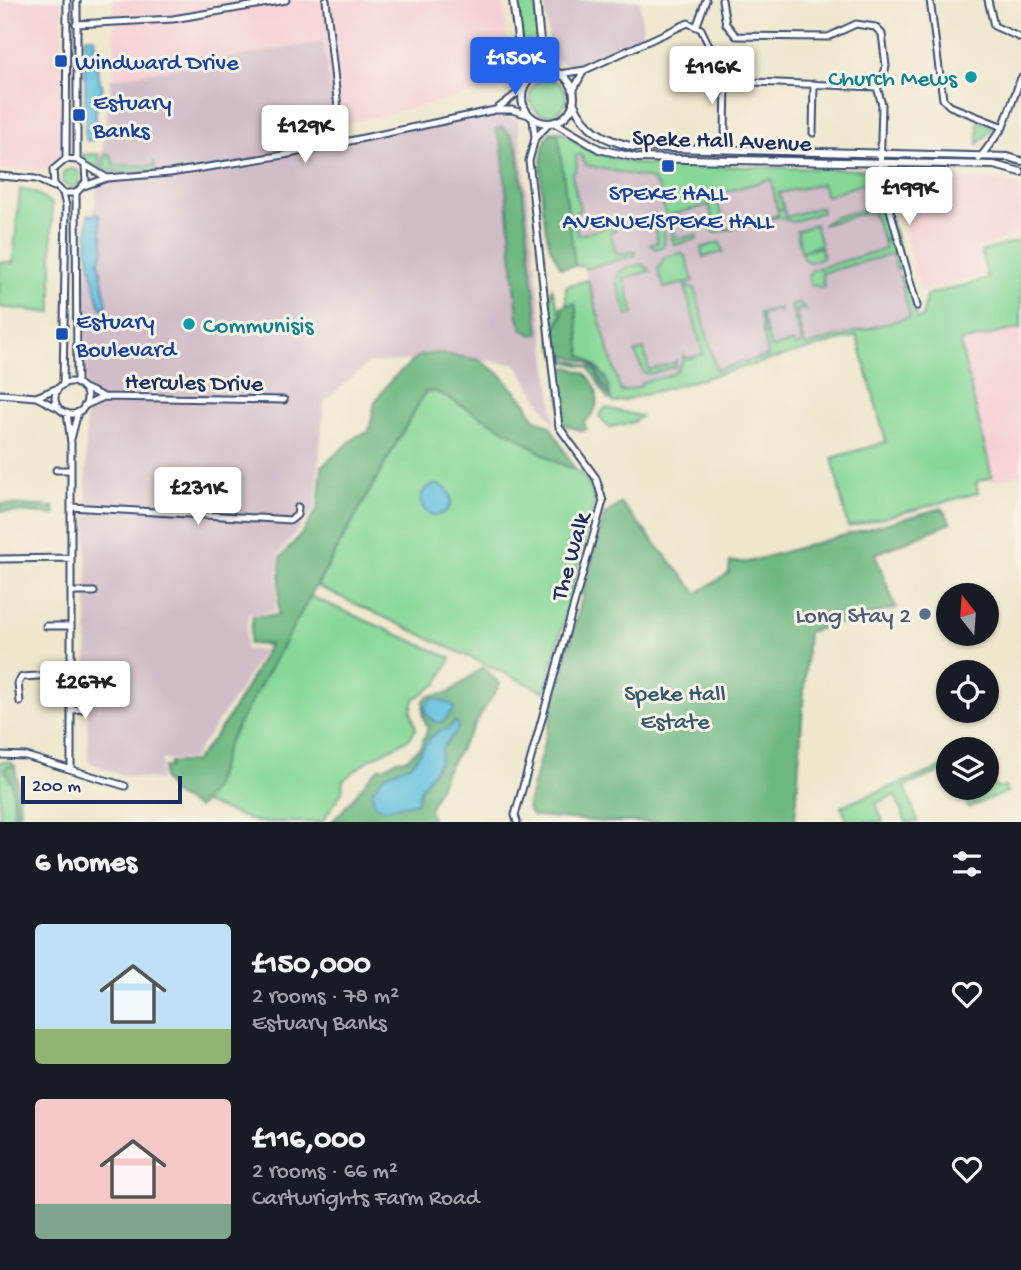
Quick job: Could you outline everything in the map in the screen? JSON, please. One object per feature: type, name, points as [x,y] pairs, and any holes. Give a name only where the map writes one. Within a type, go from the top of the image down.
[{"type":"street","points":[[66,159],[67,0]]},
{"type":"street","points":[[77,0],[77,160]]},
{"type":"street","points":[[76,24],[173,19],[286,0]]},
{"type":"street","points":[[326,0],[342,144]]},
{"type":"street","points":[[513,0],[523,88],[522,104],[531,117]]},
{"type":"street","points":[[536,0],[540,40],[546,59],[573,91]]},
{"type":"street","points":[[706,0],[697,24],[726,81],[725,132]]},
{"type":"street","points":[[722,0],[726,24],[736,36],[828,37],[856,24],[875,27],[882,34],[886,66],[882,83],[877,87],[726,81]]},
{"type":"street","points":[[930,0],[943,99],[950,106],[1003,127]]},
{"type":"street","points":[[988,0],[994,26],[1021,38]]},
{"type":"street","points":[[495,110],[523,88],[535,74],[585,70],[680,24],[697,24]]},
{"type":"street","points":[[535,138],[552,123],[566,116],[573,102],[573,91],[585,70]]},
{"type":"street","points":[[978,166],[979,155],[1015,109],[1021,78]]},
{"type":"street","points":[[813,133],[814,84]]},
{"type":"street","points":[[877,87],[882,105],[880,174],[916,306]]},
{"type":"street","name":"Speke Hall Avenue","points":[[573,102],[588,128],[606,139],[634,147],[881,151],[979,155],[1021,160]]},
{"type":"street","points":[[0,176],[36,179],[64,193],[76,193],[84,186],[107,178],[191,170],[342,144],[495,110],[512,110],[552,123]]},
{"type":"street","name":"The Walk","points":[[517,822],[514,815],[603,501],[596,478],[559,427],[529,161],[535,138],[531,117]]},
{"type":"street","name":"Speke Hall Avenue","points":[[552,123],[599,149],[638,158],[994,165],[1021,172]]},
{"type":"street","points":[[36,179],[52,172],[56,164],[66,159],[77,160],[107,178]]},
{"type":"street","points":[[84,186],[87,177],[85,167]]},
{"type":"street","points":[[52,172],[56,188]]},
{"type":"street","points":[[59,409],[55,397],[61,386],[66,206],[64,193]]},
{"type":"street","points":[[71,443],[78,412],[87,399],[80,386],[76,193]]},
{"type":"street","points":[[36,397],[61,386],[80,386]]},
{"type":"street","name":"Hercules Drive","points":[[80,386],[104,397],[284,400]]},
{"type":"street","points":[[0,394],[36,397],[67,413],[78,412]]},
{"type":"street","name":"Hercules Drive","points":[[84,406],[104,397]]},
{"type":"street","points":[[67,413],[71,443],[71,767]]},
{"type":"street","points":[[56,470],[70,470]]},
{"type":"street","points":[[71,507],[291,520],[298,507]]},
{"type":"street","points":[[0,559],[70,558]]},
{"type":"street","points":[[71,593],[94,592]]},
{"type":"street","points":[[46,626],[71,626]]},
{"type":"street","points":[[20,702],[19,683],[22,677],[71,674]]},
{"type":"street","points":[[72,710],[83,709]]},
{"type":"street","points":[[0,755],[26,755],[125,786]]},
{"type":"shaded area","points":[[0,0],[62,0],[61,154],[47,170],[0,170]]},
{"type":"shaded area","points":[[113,0],[503,0],[512,85],[262,143],[116,152]]},
{"type":"shaded area","points":[[544,0],[640,0],[643,34],[575,65],[563,65],[555,58],[549,43]]},
{"type":"shaded area","points":[[323,42],[338,140],[501,114],[518,119],[555,425],[516,364],[459,358],[369,363],[324,402],[315,508],[279,554],[275,611],[248,615],[245,649],[264,650],[192,759],[162,760],[160,780],[120,775],[88,762],[85,287],[111,79]]},
{"type":"shaded area","points":[[550,133],[580,148],[633,166],[872,173],[914,320],[614,403],[611,400],[584,266],[561,268],[549,244],[540,166],[543,148]]},
{"type":"shaded area","points":[[989,178],[1021,187],[1021,234],[977,248],[981,275],[921,291],[895,198],[899,181]]},
{"type":"shaded area","points":[[1021,328],[1021,474],[993,482],[959,342]]},
{"type":"green space","points":[[517,0],[534,0],[542,59],[525,64]]},
{"type":"green space","points":[[548,79],[561,84],[566,97],[561,110],[548,115],[535,110],[530,97],[535,84]]},
{"type":"green space","points":[[980,121],[994,127],[978,144],[978,123]]},
{"type":"green space","points":[[502,127],[511,135],[518,149],[539,333],[533,335],[522,329],[518,316],[502,146],[495,130]]},
{"type":"green space","points":[[554,131],[562,132],[598,154],[637,164],[870,170],[884,197],[896,238],[883,239],[872,211],[822,225],[835,217],[871,208],[864,183],[826,196],[822,184],[779,193],[786,217],[821,207],[822,212],[792,222],[778,217],[758,222],[757,217],[760,220],[778,215],[778,210],[782,209],[777,209],[771,179],[715,195],[726,229],[745,224],[744,220],[747,225],[714,233],[709,205],[670,215],[677,239],[696,235],[697,239],[674,245],[658,187],[651,179],[585,165],[581,154],[576,156],[577,168],[572,175],[580,210],[573,213],[578,235],[615,225],[616,230],[610,232],[617,255],[635,251],[636,255],[585,269],[584,266],[575,266],[556,132],[550,133]]},
{"type":"green space","points":[[550,133],[558,133],[575,266],[561,268],[549,243],[542,203],[542,154]]},
{"type":"green space","points":[[99,154],[100,169],[87,164],[80,155]]},
{"type":"green space","points":[[105,154],[111,155],[114,166],[153,165],[154,161],[155,170],[121,172],[103,169]]},
{"type":"green space","points":[[67,169],[75,169],[80,178],[78,185],[67,187],[62,182],[62,174]]},
{"type":"green space","points":[[20,189],[36,193],[52,204],[52,313],[0,307],[0,262],[13,263]]},
{"type":"green space","points":[[654,214],[661,224],[664,238],[664,246],[656,249],[650,244],[658,242],[652,220],[644,222],[643,218]]},
{"type":"green space","points":[[815,224],[821,245],[801,251],[797,231]]},
{"type":"green space","points":[[896,240],[903,266],[901,269],[897,270],[892,254],[822,273],[824,288],[811,285],[808,276],[812,270],[885,249],[883,241]]},
{"type":"green space","points":[[1021,240],[1021,328],[960,342],[992,477],[976,482],[978,493],[848,527],[832,458],[886,442],[857,336],[614,403],[606,377],[581,355],[575,303],[566,305],[566,286],[588,280],[621,392],[639,387],[642,382],[674,373],[682,363],[684,355],[686,359],[703,354],[684,283],[664,288],[658,269],[665,257],[681,253],[686,257],[693,281],[687,283],[688,288],[695,288],[716,370],[768,356],[759,313],[779,308],[780,309],[780,313],[778,309],[761,314],[771,348],[793,342],[795,347],[800,345],[791,306],[799,303],[804,308],[796,311],[805,346],[910,317],[900,276],[906,278],[917,319],[923,317],[926,295],[988,279],[981,252]]},
{"type":"green space","points":[[720,242],[723,252],[703,257],[701,248]]},
{"type":"green space","points":[[821,247],[823,258],[809,262],[804,259],[801,252]]},
{"type":"green space","points":[[643,264],[650,271],[624,278],[634,314],[628,316],[616,280],[623,270]]},
{"type":"green space","points":[[552,288],[561,316],[555,327],[558,355],[594,369],[608,400],[589,368],[561,360],[555,353],[550,324]]},
{"type":"green space","points":[[575,303],[581,355],[602,373],[611,400],[595,368],[587,362],[559,353],[556,328],[563,315],[561,307]]},
{"type":"green space","points":[[644,349],[649,370],[676,362],[676,366],[651,374],[644,373],[635,352]]},
{"type":"green space","points":[[437,353],[479,360],[500,374],[527,404],[534,418],[550,426],[575,470],[552,460],[518,437],[437,392],[425,392],[228,743],[213,789],[198,808],[174,795],[163,779],[164,767],[169,768],[170,762],[194,762],[206,749],[235,706],[269,645],[249,644],[253,616],[278,615],[281,557],[304,531],[318,508],[322,466],[357,436],[369,432],[375,402],[392,379],[419,356]]},
{"type":"green space","points":[[568,367],[585,373],[596,392],[594,412],[583,423],[587,428],[583,431],[564,425],[562,421],[558,378],[562,369]]},
{"type":"green space","points":[[425,392],[437,392],[518,437],[552,460],[575,470],[586,478],[595,499],[545,692],[317,586]]},
{"type":"green space","points":[[605,408],[641,416],[632,423],[609,427],[599,416]]},
{"type":"green space","name":"Speke Hall Estate","points":[[621,503],[697,593],[729,573],[730,562],[748,562],[942,508],[951,523],[875,554],[896,608],[808,632],[795,822],[607,822],[533,816],[527,808],[604,515]]},
{"type":"green space","points":[[0,504],[54,507],[55,515],[0,511]]},
{"type":"green space","points":[[310,596],[451,658],[437,684],[414,699],[411,711],[416,729],[409,739],[370,759],[343,780],[342,792],[322,822],[256,822],[202,802],[213,789],[228,743]]},
{"type":"green space","points":[[483,667],[500,684],[445,773],[429,810],[433,822],[331,822],[380,767],[407,759],[421,746],[428,728],[423,716],[423,701],[428,696],[449,693]]},
{"type":"green space","points":[[0,762],[11,762],[15,766],[4,769],[12,783],[14,815],[36,822],[0,822]]},
{"type":"green space","points":[[7,766],[15,766],[21,816],[17,818],[12,783],[4,769]]},
{"type":"green space","points":[[936,770],[936,774],[905,786],[918,822],[906,822],[895,795],[876,803],[883,822],[848,822],[841,806]]},
{"type":"green space","points":[[999,787],[1005,787],[1007,792],[999,795]]},
{"type":"green space","points":[[965,800],[988,800],[968,808]]},
{"type":"water","points":[[85,37],[94,37],[98,75],[103,88],[97,101],[94,140],[87,141],[85,135]]},
{"type":"water","points":[[88,214],[99,214],[104,249],[99,261],[107,305],[103,309],[99,303],[87,247]]},
{"type":"water","points":[[436,485],[447,489],[451,500],[447,511],[436,515],[425,511],[421,500],[425,489]]},
{"type":"water","points":[[433,698],[453,705],[454,709],[443,722],[434,722],[426,713],[425,706]]},
{"type":"water","points":[[457,722],[458,729],[443,747],[439,763],[421,788],[417,802],[386,809],[374,805],[372,791],[384,775],[412,764],[432,736],[449,729]]},
{"type":"place","name":"Windward Drive","points":[[61,61]]},
{"type":"place","name":"Church Mews","points":[[971,77]]},
{"type":"place","name":"Estuary Banks","points":[[79,115]]},
{"type":"place","name":"SPEKE HALL AVENUE/SPEKE HALL","points":[[668,166]]},
{"type":"place","name":"Communisis","points":[[189,324]]},
{"type":"place","name":"Estuary Boulevard","points":[[62,334]]},
{"type":"place","name":"Long Stay 2","points":[[925,614]]}]
